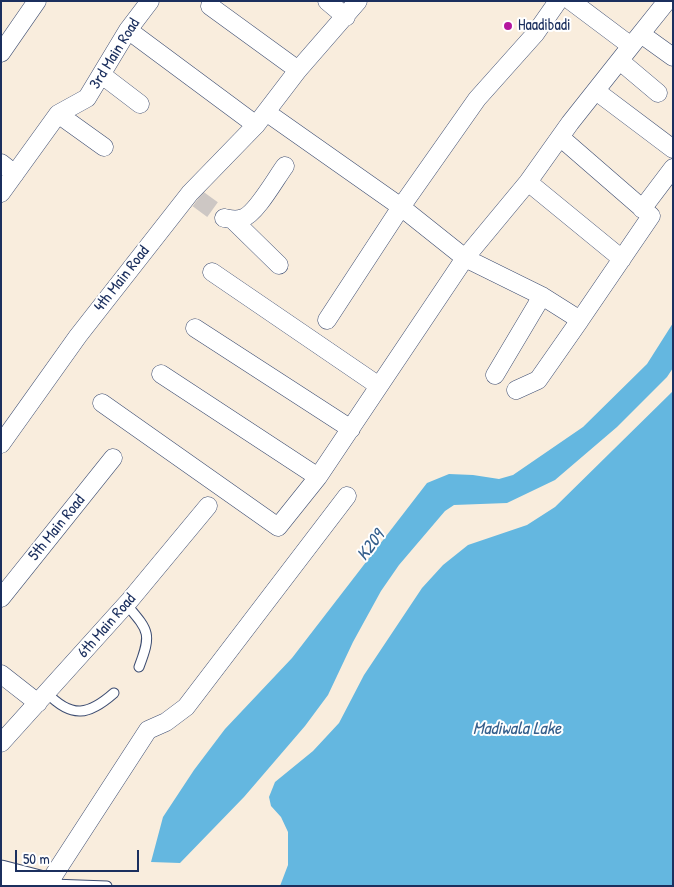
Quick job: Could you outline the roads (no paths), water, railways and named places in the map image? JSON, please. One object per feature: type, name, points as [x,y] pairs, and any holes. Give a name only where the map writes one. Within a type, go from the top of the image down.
[{"type":"main road","points":[[1,873],[50,885]]},
{"type":"street","points":[[1,53],[37,1]]},
{"type":"street","name":"3rd Main Road","points":[[1,194],[8,168],[58,114],[87,98],[128,30],[150,1]]},
{"type":"street","points":[[327,1],[346,17]]},
{"type":"street","name":"4th Main Road","points":[[1,444],[78,336],[261,118],[298,70],[358,1]]},
{"type":"street","points":[[327,320],[401,207],[477,99],[535,34],[558,1]]},
{"type":"street","points":[[571,1],[636,40],[673,57]]},
{"type":"street","points":[[102,403],[278,527],[318,478],[466,258],[528,182],[667,1]]},
{"type":"street","points":[[210,6],[298,70]]},
{"type":"street","points":[[128,30],[401,207],[466,258],[542,296],[580,320]]},
{"type":"street","points":[[620,61],[658,93]]},
{"type":"street","points":[[102,75],[140,104]]},
{"type":"street","points":[[596,91],[673,149]]},
{"type":"street","points":[[58,114],[104,147]]},
{"type":"street","points":[[516,390],[538,380],[650,216],[560,138]]},
{"type":"street","points":[[279,265],[228,219],[245,218],[257,206],[285,166]]},
{"type":"street","points":[[642,209],[673,168]]},
{"type":"street","points":[[528,182],[622,259]]},
{"type":"street","points":[[212,272],[380,386]]},
{"type":"street","points":[[495,375],[542,296]]},
{"type":"street","points":[[195,328],[351,429]]},
{"type":"street","points":[[161,374],[318,478]]},
{"type":"street","name":"5th Main Road","points":[[1,598],[113,458]]},
{"type":"street","points":[[50,885],[148,730],[166,722],[186,707],[347,496]]},
{"type":"street","name":"6th Main Road","points":[[1,743],[126,604],[208,506]]},
{"type":"street","points":[[1,674],[42,698]]},
{"type":"lane","points":[[126,604],[143,624],[146,632],[148,644],[139,667]]},
{"type":"lane","points":[[42,698],[74,710],[87,712],[99,706],[114,693]]},
{"type":"lane","points":[[50,885],[107,886]]},
{"type":"water","points":[[673,323],[673,368],[667,377],[617,427],[555,480],[507,503],[454,505],[445,511],[399,565],[381,591],[353,642],[328,695],[305,726],[244,797],[180,863],[151,862],[163,817],[194,770],[225,729],[292,658],[427,483],[449,474],[499,479],[513,475],[583,427],[647,364]]},
{"type":"water","name":"Madiwala Lake","points":[[673,391],[673,886],[280,886],[288,865],[288,832],[281,817],[271,806],[269,797],[275,782],[313,751],[339,723],[364,675],[422,588],[443,565],[468,545],[527,525],[555,507]]},
{"type":"tunnel","points":[[198,199],[224,218]]},
{"type":"place","name":"Haadibadi","points":[[508,26]]},
{"type":"water label","name":"K209","points":[[371,546]]}]
